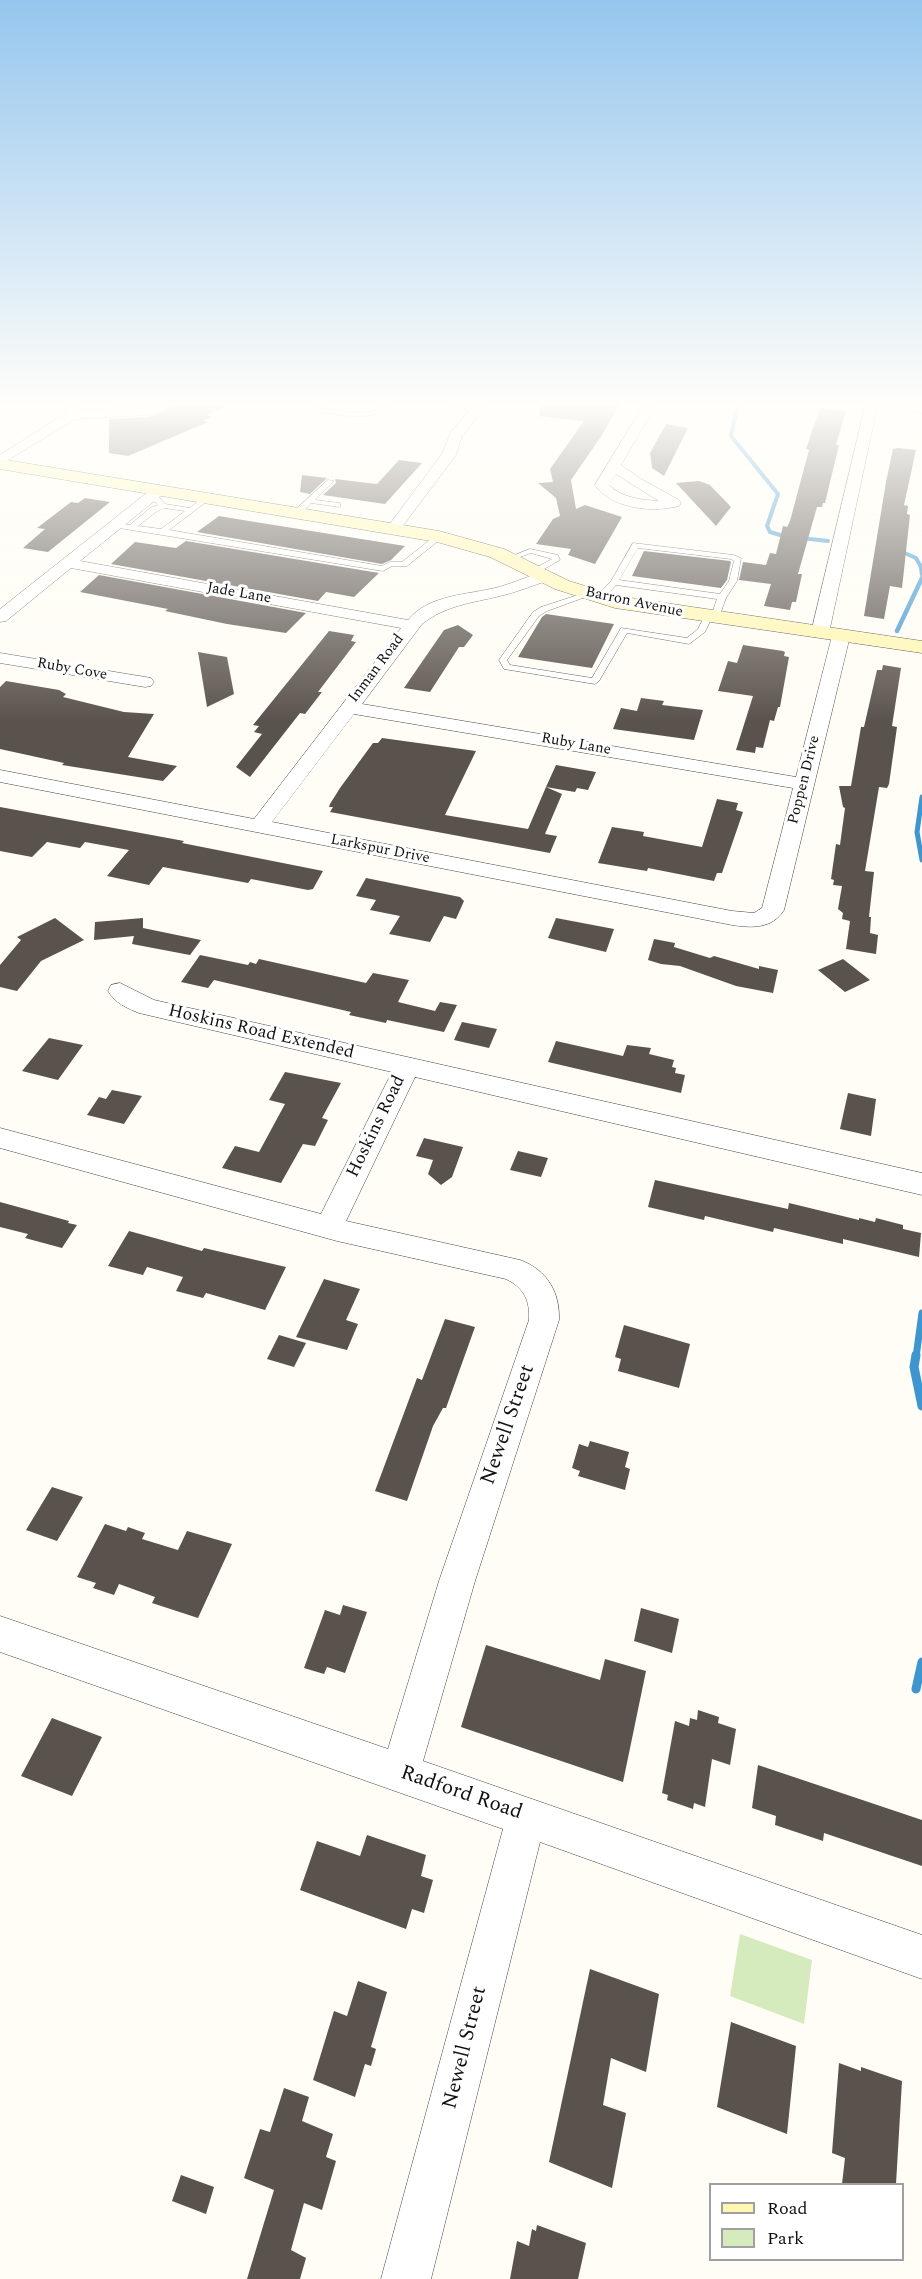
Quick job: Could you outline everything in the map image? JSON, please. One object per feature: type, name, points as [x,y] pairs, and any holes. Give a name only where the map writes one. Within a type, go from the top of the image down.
[{"type":"main road","name":"Barron Avenue","points":[[314,509],[480,548],[593,596],[642,608],[922,647]]},
{"type":"street","points":[[0,616],[68,563],[124,526],[144,509]]},
{"type":"street","points":[[394,528],[408,509]]},
{"type":"street","points":[[820,633],[848,509]]},
{"type":"street","name":"Jade Lane","points":[[68,563],[410,625]]},
{"type":"street","name":"Inman Road","points":[[258,826],[410,625],[429,610],[446,603],[499,592],[539,575]]},
{"type":"street","name":"Poppen Drive","points":[[766,924],[773,910],[841,636]]},
{"type":"street","name":"Ruby Cove","points":[[0,658],[145,682]]},
{"type":"street","name":"Ruby Lane","points":[[348,706],[804,784]]},
{"type":"street","name":"Larkspur Drive","points":[[0,776],[766,924]]},
{"type":"street","name":"Hoskins Road Extended","points":[[120,991],[131,1000],[148,1007],[407,1067]]},
{"type":"street","name":"Hoskins Road","points":[[329,1227],[407,1067],[922,1184]]},
{"type":"street","points":[[0,1138],[329,1227]]},
{"type":"street","name":"Newell Street","points":[[329,1227],[520,1272],[536,1285],[543,1295],[546,1306],[544,1320],[464,1559],[399,1773]]},
{"type":"street","name":"Radford Road","points":[[0,1634],[922,1957]]},
{"type":"street","name":"Newell Street","points":[[406,2279],[526,1817]]},
{"type":"lane","points":[[163,531],[192,509]]},
{"type":"lane","points":[[124,526],[383,569],[390,564],[404,564],[439,537]]},
{"type":"lane","points":[[636,545],[733,557],[738,560],[736,574],[726,594],[702,630],[689,641],[624,630],[595,681],[507,667],[503,660],[536,614],[544,609],[593,596],[614,582],[636,545]]},
{"type":"lane","points":[[614,582],[722,597]]},
{"type":"green space","points":[[740,1934],[812,1960],[804,2024],[730,1996]]},
{"type":"building","points":[[61,509],[101,509],[48,552],[23,548],[45,529],[37,528]]},
{"type":"building","points":[[559,509],[598,509],[622,517],[595,564],[568,555],[571,549],[536,544],[553,519],[560,516]]},
{"type":"building","points":[[701,509],[729,509],[716,526]]},
{"type":"building","points":[[793,509],[816,509],[798,574],[802,574],[796,602],[792,602],[790,610],[764,606],[771,584],[739,580],[743,562],[766,565],[770,553],[776,554],[783,526],[787,527]]},
{"type":"building","points":[[882,509],[908,509],[907,514],[910,515],[902,588],[890,586],[884,619],[864,616]]},
{"type":"building","points":[[219,516],[405,546],[391,560],[382,564],[197,532]]},
{"type":"building","points":[[186,541],[379,573],[354,597],[326,592],[318,601],[111,564],[135,542],[176,548]]},
{"type":"building","points":[[644,551],[730,561],[727,580],[721,588],[632,576]]},
{"type":"building","points":[[99,575],[306,613],[286,633],[227,624],[165,611],[168,609],[80,592]]},
{"type":"building","points":[[546,614],[614,624],[592,668],[518,657]]},
{"type":"building","points":[[458,625],[473,635],[464,647],[459,647],[430,692],[404,688],[444,630]]},
{"type":"building","points":[[329,631],[354,635],[351,641],[356,642],[318,692],[322,692],[305,714],[300,713],[250,777],[236,767],[262,734],[254,732],[259,726],[253,725]]},
{"type":"building","points":[[743,645],[783,651],[784,656],[789,657],[780,707],[778,707],[774,721],[770,720],[763,748],[756,747],[755,753],[736,750],[753,696],[718,691],[728,661],[737,663]]},
{"type":"building","points":[[198,652],[227,657],[234,694],[207,707]]},
{"type":"building","points":[[883,665],[901,668],[892,726],[897,727],[889,784],[887,788],[879,787],[865,871],[874,872],[869,917],[871,917],[870,933],[878,935],[876,954],[846,949],[850,921],[842,919],[843,913],[838,909],[842,886],[833,885],[834,880],[831,879],[836,844],[840,845],[845,808],[839,786],[851,786],[861,727],[864,727],[877,670],[882,670]]},
{"type":"building","points":[[6,681],[59,690],[66,694],[63,697],[124,712],[154,714],[128,757],[177,766],[163,781],[62,765],[64,763],[0,749],[0,687]]},
{"type":"building","points":[[641,698],[664,701],[662,705],[703,710],[694,740],[613,729],[621,708],[637,711]]},
{"type":"building","points":[[382,738],[476,751],[445,815],[528,829],[546,787],[562,794],[545,834],[557,836],[550,853],[330,812],[333,807],[329,807],[330,804],[340,788],[373,743],[378,743]]},
{"type":"building","points":[[556,765],[596,772],[588,790],[577,788],[575,792],[546,787]]},
{"type":"building","points":[[717,799],[738,803],[736,810],[743,812],[722,873],[717,873],[714,881],[648,868],[647,871],[598,863],[612,827],[644,832],[643,836],[702,847]]},
{"type":"building","points":[[0,807],[184,841],[182,843],[323,871],[313,889],[308,890],[251,879],[248,883],[163,867],[149,885],[107,876],[129,850],[85,842],[80,848],[47,842],[32,857],[0,851]]},
{"type":"building","points":[[366,878],[460,897],[464,901],[456,919],[444,916],[430,942],[389,934],[400,916],[370,910],[376,900],[356,896]]},
{"type":"building","points":[[55,918],[84,940],[41,961],[17,991],[0,987],[0,965],[21,940],[17,937]]},
{"type":"building","points":[[143,918],[143,928],[201,940],[190,955],[132,944],[134,936],[94,940],[95,922]]},
{"type":"building","points":[[556,918],[614,929],[606,952],[548,938]]},
{"type":"building","points":[[654,939],[675,943],[674,947],[710,958],[714,956],[759,969],[759,966],[778,970],[773,993],[736,986],[680,966],[648,960]]},
{"type":"building","points":[[200,955],[248,965],[250,962],[256,964],[259,959],[366,983],[373,973],[409,980],[398,1002],[435,1011],[440,1002],[457,1005],[444,1032],[349,1015],[351,1012],[214,980],[208,988],[181,982]]},
{"type":"building","points":[[843,959],[870,980],[845,992],[818,970]]},
{"type":"building","points":[[462,1022],[497,1029],[489,1048],[454,1040]]},
{"type":"building","points":[[49,1038],[83,1045],[58,1080],[22,1071]]},
{"type":"building","points":[[556,1041],[623,1056],[627,1045],[651,1048],[649,1054],[674,1060],[672,1067],[676,1068],[675,1073],[685,1075],[681,1093],[548,1062]]},
{"type":"building","points":[[285,1072],[341,1083],[322,1118],[328,1120],[315,1146],[303,1144],[281,1183],[222,1168],[235,1146],[259,1152],[285,1104],[269,1100]]},
{"type":"building","points":[[112,1090],[142,1096],[124,1124],[87,1115],[99,1097],[106,1099]]},
{"type":"building","points":[[848,1093],[876,1099],[871,1136],[840,1129]]},
{"type":"building","points":[[424,1138],[463,1147],[452,1177],[441,1185],[428,1174],[433,1160],[416,1156]]},
{"type":"building","points":[[518,1151],[548,1158],[541,1177],[510,1170]]},
{"type":"building","points":[[655,1180],[788,1209],[789,1203],[859,1220],[859,1218],[875,1222],[876,1218],[903,1225],[903,1229],[921,1233],[919,1257],[843,1239],[843,1244],[774,1228],[773,1232],[705,1216],[704,1220],[648,1207]]},
{"type":"building","points":[[0,1202],[77,1225],[62,1248],[25,1238],[28,1234],[0,1227]]},
{"type":"building","points":[[129,1231],[202,1251],[204,1248],[286,1267],[265,1310],[206,1293],[203,1298],[176,1291],[183,1277],[147,1267],[143,1275],[108,1266]]},
{"type":"building","points":[[324,1279],[360,1289],[346,1320],[358,1324],[347,1350],[296,1337]]},
{"type":"building","points":[[445,1319],[475,1327],[446,1408],[443,1408],[433,1426],[407,1501],[375,1491],[417,1378],[422,1380]]},
{"type":"building","points":[[624,1325],[690,1344],[679,1388],[618,1371],[621,1359],[615,1357]]},
{"type":"building","points":[[279,1335],[306,1343],[294,1367],[267,1359]]},
{"type":"building","points":[[590,1441],[629,1452],[625,1467],[630,1469],[625,1490],[578,1476],[580,1471],[572,1468],[579,1444],[588,1447]]},
{"type":"building","points":[[52,1487],[83,1497],[57,1541],[26,1530]]},
{"type":"building","points":[[105,1524],[126,1531],[128,1527],[145,1533],[142,1539],[178,1550],[187,1531],[232,1544],[198,1618],[152,1603],[155,1597],[119,1584],[114,1595],[93,1588],[96,1583],[77,1577]]},
{"type":"building","points":[[343,1605],[367,1612],[345,1673],[327,1667],[324,1674],[304,1668],[325,1610],[340,1615]]},
{"type":"building","points":[[641,1608],[679,1619],[672,1653],[634,1641]]},
{"type":"building","points":[[486,1645],[600,1680],[605,1659],[646,1671],[623,1782],[461,1727]]},
{"type":"building","points":[[698,1710],[719,1717],[718,1723],[736,1729],[730,1765],[712,1759],[705,1807],[694,1803],[693,1809],[667,1800],[668,1795],[662,1793],[675,1721],[689,1726],[690,1718],[697,1720]]},
{"type":"building","points":[[52,1718],[102,1737],[72,1796],[21,1776]]},
{"type":"building","points":[[758,1765],[922,1820],[922,1866],[824,1833],[823,1841],[775,1825],[776,1816],[752,1808]]},
{"type":"building","points":[[367,1835],[426,1855],[421,1876],[433,1880],[424,1913],[412,1909],[406,1929],[300,1890],[317,1841],[360,1856]]},
{"type":"building","points":[[590,1969],[659,1994],[646,2072],[611,2058],[603,2105],[626,2113],[612,2188],[549,2162]]},
{"type":"building","points":[[358,1981],[387,1992],[371,2047],[376,2049],[371,2066],[365,2064],[355,2097],[313,2080],[334,2011],[347,2016]]},
{"type":"building","points":[[731,2022],[796,2046],[787,2134],[717,2107]]},
{"type":"building","points":[[839,2063],[861,2071],[861,2067],[902,2081],[896,2183],[842,2183],[845,2158],[832,2153]]},
{"type":"building","points":[[284,2088],[309,2097],[302,2121],[333,2134],[326,2157],[336,2161],[322,2210],[304,2203],[291,2250],[306,2258],[300,2279],[247,2279],[274,2190],[244,2178],[260,2129],[270,2132]]},
{"type":"building","points":[[181,2175],[214,2187],[206,2214],[172,2201]]},
{"type":"building","points":[[537,2225],[586,2243],[578,2279],[510,2279],[517,2241],[529,2246],[532,2229],[536,2231]]},
{"type":"waterway","points":[[773,509],[767,526],[770,532],[787,537]]},
{"type":"waterway","points":[[801,538],[828,541]]},
{"type":"waterway","points":[[900,551],[916,558],[921,567]]},
{"type":"waterway","points":[[921,566],[922,574]]},
{"type":"waterway","points":[[897,631],[922,578]]},
{"type":"waterway","points":[[922,797],[917,832],[922,860]]},
{"type":"waterway","points":[[916,1357],[922,1313]]},
{"type":"waterway","points":[[916,1355],[914,1367],[922,1406]]},
{"type":"waterway","points":[[916,1689],[922,1662]]}]
